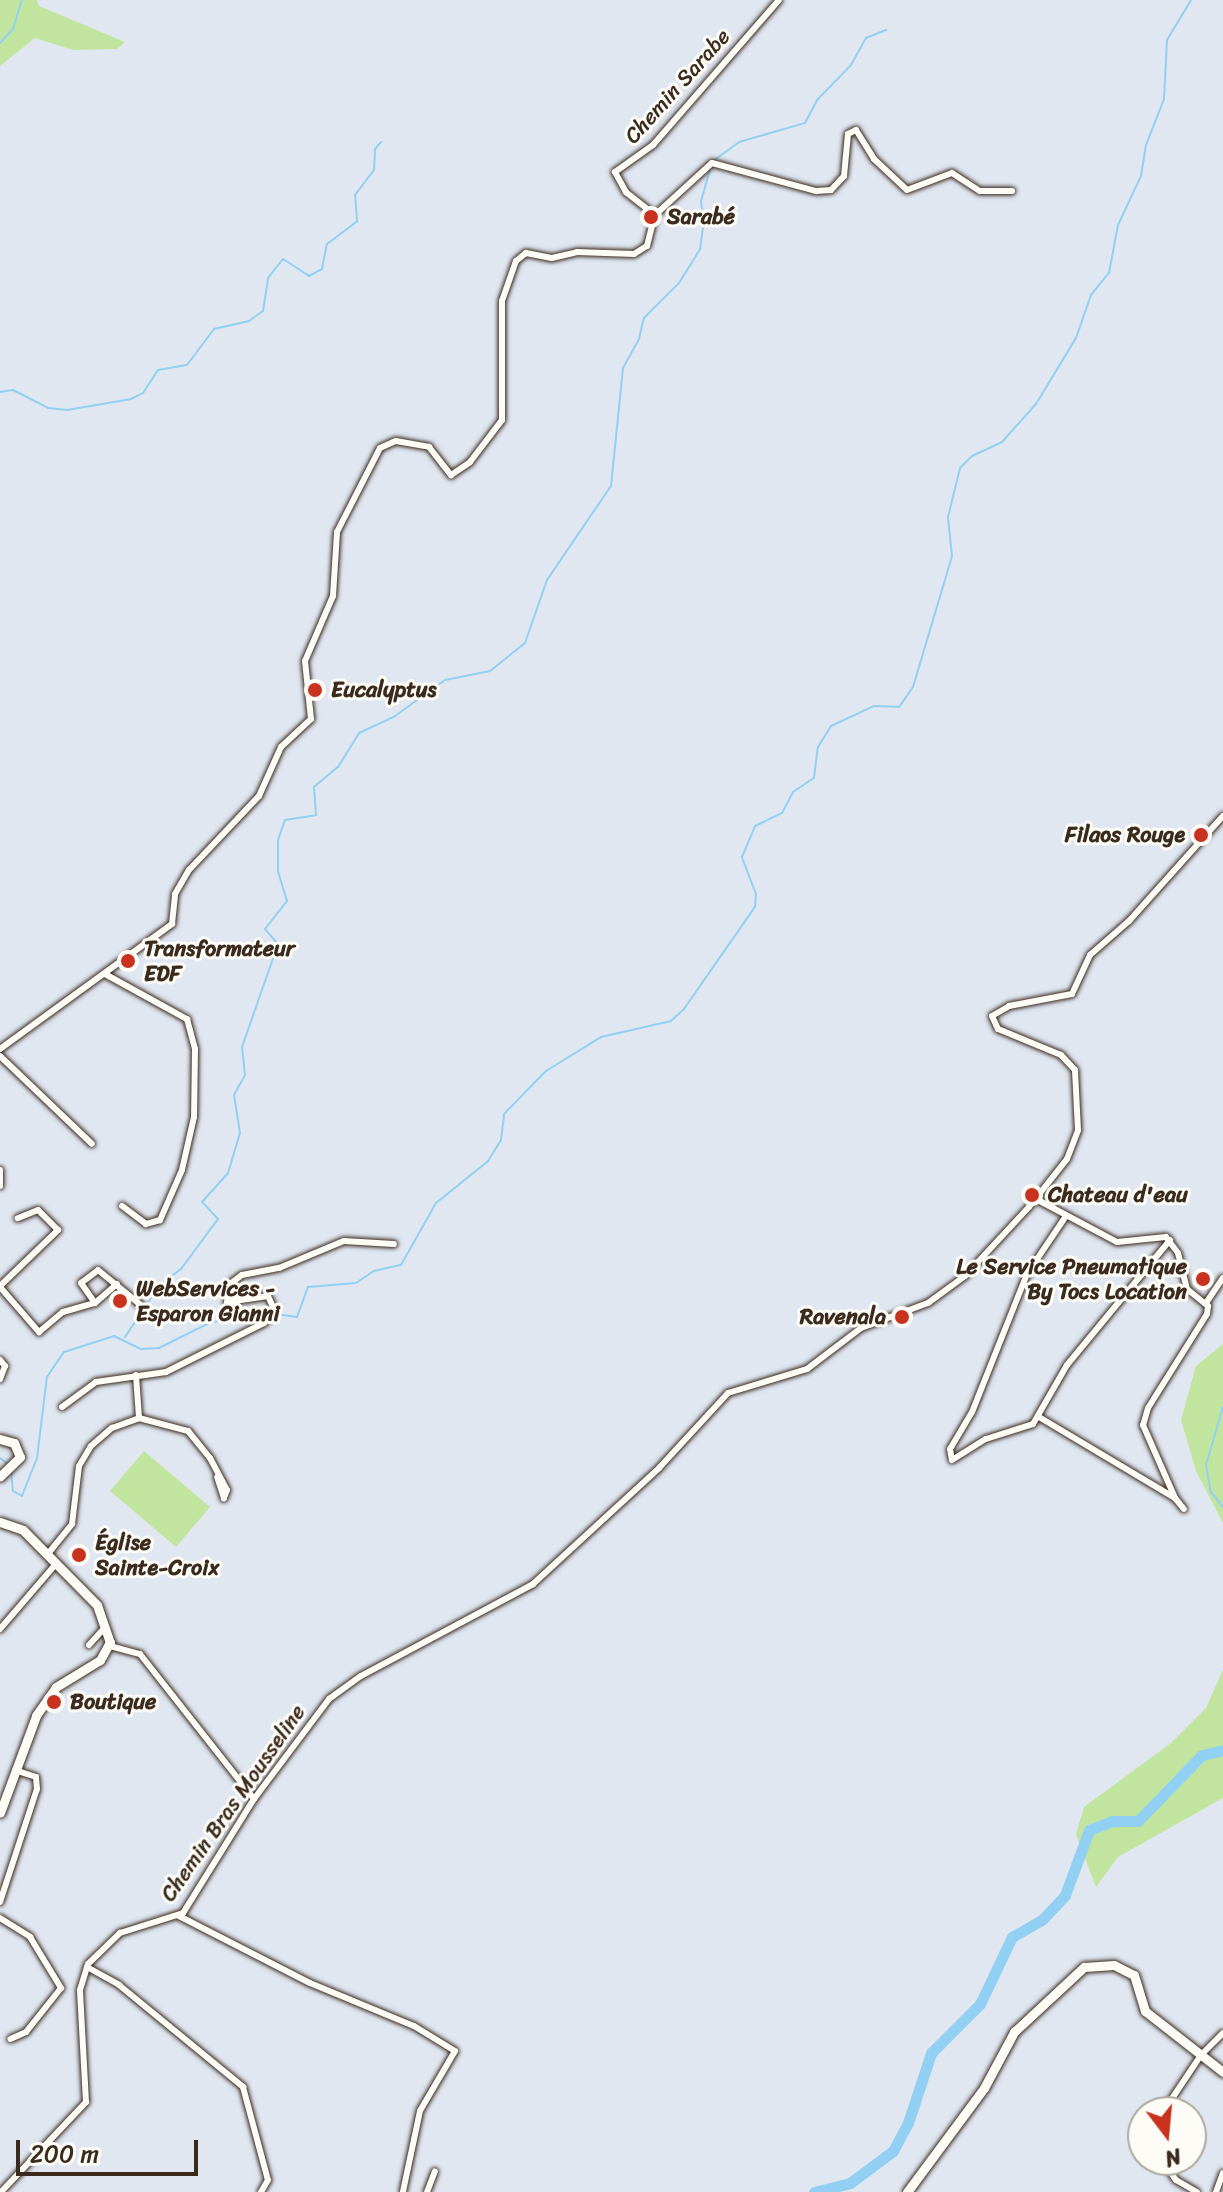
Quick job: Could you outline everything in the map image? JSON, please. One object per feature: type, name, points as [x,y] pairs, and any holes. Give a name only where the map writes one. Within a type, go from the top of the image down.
[{"type":"street","name":"Chemin Sarabe","points":[[655,215],[626,192],[615,172],[653,145],[779,0]]},
{"type":"street","points":[[0,1049],[172,924],[175,894],[189,870],[259,796],[281,747],[308,726],[312,696],[305,661],[333,596],[337,532],[380,448],[396,441],[429,447],[447,472],[456,475],[499,425],[504,408],[502,301],[520,256],[634,254],[647,246],[655,215],[712,163],[816,191],[831,190],[844,176],[848,134],[856,130],[874,159],[907,190],[921,189],[944,173],[980,191],[1012,191]]},
{"type":"street","name":"Chemin Bras Mousseline","points":[[87,1967],[120,1933],[179,1916],[254,1799],[317,1713],[345,1687],[533,1584],[659,1468],[728,1393],[807,1369],[861,1328],[928,1303],[965,1276],[1036,1199],[1067,1159],[1078,1130],[1075,1070],[1061,1055],[998,1029],[992,1016],[1009,1006],[1072,994],[1090,955],[1129,921],[1223,816]]},
{"type":"street","points":[[105,974],[187,1019],[195,1049],[194,1117],[182,1170],[160,1220],[146,1224],[122,1206]]},
{"type":"street","points":[[0,1056],[92,1144]]},
{"type":"street","points":[[0,1170],[0,1186]]},
{"type":"street","points":[[1036,1199],[1117,1242],[1156,1235],[1170,1240],[1178,1253],[1181,1279],[1206,1303]]},
{"type":"street","points":[[18,1218],[38,1210],[58,1230],[0,1286],[39,1332],[63,1312],[95,1303],[117,1284]]},
{"type":"street","points":[[1066,1216],[1027,1274],[972,1412],[950,1449],[952,1460],[986,1439],[1030,1426],[1039,1417],[1067,1365],[1170,1240]]},
{"type":"street","points":[[62,1407],[96,1382],[158,1374],[270,1318],[274,1305],[268,1296],[227,1302],[230,1284],[242,1275],[279,1268],[344,1241],[394,1244]]},
{"type":"street","points":[[95,1303],[80,1285],[92,1271],[104,1272],[142,1306]]},
{"type":"street","points":[[1184,1509],[1175,1498],[1143,1425],[1187,1339],[1207,1314],[1206,1303],[1223,1278]]},
{"type":"street","points":[[0,1379],[2,1363]]},
{"type":"street","points":[[136,1375],[139,1418]]},
{"type":"street","points":[[1039,1417],[1175,1498]]},
{"type":"street","points":[[47,1555],[72,1524],[79,1466],[91,1446],[112,1428],[139,1418],[188,1431],[203,1446],[217,1477]]},
{"type":"street","points":[[0,1439],[19,1450],[14,1467],[0,1476]]},
{"type":"street","points":[[0,1522],[21,1528],[97,1605],[108,1624],[110,1646],[100,1660],[56,1687],[36,1716],[0,1813]]},
{"type":"street","points":[[0,1629],[56,1564]]},
{"type":"street","points":[[0,1613],[9,1621]]},
{"type":"street","points":[[89,1645],[108,1624]]},
{"type":"street","points":[[110,1646],[140,1654],[254,1799]]},
{"type":"street","points":[[0,1902],[37,1789],[36,1777],[15,1770]]},
{"type":"street","points":[[179,1916],[310,1983],[430,2035],[451,2048],[455,2058],[420,2111],[403,2192]]},
{"type":"street","points":[[0,1918],[30,1937],[61,1988],[26,2032],[10,2039]]},
{"type":"street","points":[[907,2192],[951,2138],[1014,2032],[1084,1967],[1114,1965],[1131,1973],[1139,1981],[1145,2011],[1223,2072]]},
{"type":"street","points":[[1,2192],[86,2102],[80,1990],[87,1967],[129,1993],[168,2030],[243,2087],[267,2177],[261,2192]]},
{"type":"street","points":[[1174,2096],[1201,2055],[1223,2033]]},
{"type":"street","points":[[427,2192],[435,2171]]},
{"type":"street","points":[[1216,2192],[1223,2173]]},
{"type":"street","points":[[1173,2176],[1197,2192]]},
{"type":"green space","points":[[0,0],[37,0],[39,6],[125,42],[117,49],[73,50],[35,38],[0,66]]},
{"type":"green space","points":[[1223,1344],[1223,1523],[1196,1471],[1181,1420],[1196,1366]]},
{"type":"green space","points":[[144,1451],[210,1507],[176,1547],[110,1491]]},
{"type":"green space","points":[[1223,1670],[1223,1798],[1118,1857],[1096,1887],[1076,1834],[1084,1807],[1171,1743],[1206,1708]]},
{"type":"waterway","points":[[0,43],[13,29],[22,0]]},
{"type":"waterway","points":[[11,1470],[13,1491],[22,1496],[37,1458],[47,1377],[64,1352],[114,1336],[141,1349],[159,1348],[211,1322],[242,1318],[255,1311],[297,1317],[308,1287],[356,1283],[374,1271],[401,1265],[436,1203],[488,1161],[501,1140],[504,1114],[546,1071],[601,1037],[671,1021],[684,1009],[755,907],[756,894],[742,857],[755,826],[782,813],[793,792],[814,778],[818,747],[831,726],[874,706],[899,707],[913,687],[952,556],[948,517],[960,468],[972,456],[1002,442],[1036,404],[1076,338],[1091,295],[1109,273],[1118,225],[1141,176],[1146,145],[1164,99],[1167,40],[1191,0]]},
{"type":"waterway","points":[[713,161],[739,142],[805,123],[817,100],[851,65],[866,38],[886,30]]},
{"type":"waterway","points":[[0,392],[13,390],[48,408],[67,410],[131,399],[143,393],[158,370],[187,365],[214,329],[249,321],[263,311],[268,278],[283,259],[309,276],[322,269],[327,244],[357,221],[355,195],[374,170],[375,149],[381,142]]},
{"type":"waterway","points":[[125,1337],[159,1286],[181,1269],[218,1219],[202,1202],[228,1173],[240,1133],[234,1095],[245,1075],[242,1047],[278,944],[265,929],[287,901],[278,871],[278,840],[285,820],[316,815],[314,787],[338,767],[359,733],[395,716],[445,680],[490,671],[525,643],[547,580],[611,486],[623,368],[639,339],[644,318],[679,283],[700,249],[704,221],[701,201],[711,167]]},
{"type":"waterway","points":[[1223,1407],[1206,1465],[1211,1492],[1223,1507]]},
{"type":"waterway","points":[[0,1458],[9,1465]]},
{"type":"waterway","points":[[814,2192],[850,2183],[893,2151],[908,2123],[931,2053],[980,2004],[1012,1937],[1042,1920],[1065,1895],[1089,1830],[1113,1821],[1138,1821],[1202,1755],[1223,1750]]},
{"type":"place","name":"Sarabé","points":[[651,217]]},
{"type":"place","name":"Eucalyptus","points":[[315,690]]},
{"type":"place","name":"Filaos Rouge","points":[[1201,835]]},
{"type":"place","name":"Transformateur EDF","points":[[128,961]]},
{"type":"place","name":"Chateau d'eau","points":[[1032,1195]]},
{"type":"place","name":"Le Service Pneumatique By Tocs Location","points":[[1203,1279]]},
{"type":"place","name":"WebServices - Esparon Gianni","points":[[120,1301]]},
{"type":"place","name":"Ravenala","points":[[902,1317]]},
{"type":"place","name":"Église Sainte-Croix","points":[[79,1555]]},
{"type":"place","name":"Boutique","points":[[54,1702]]}]
